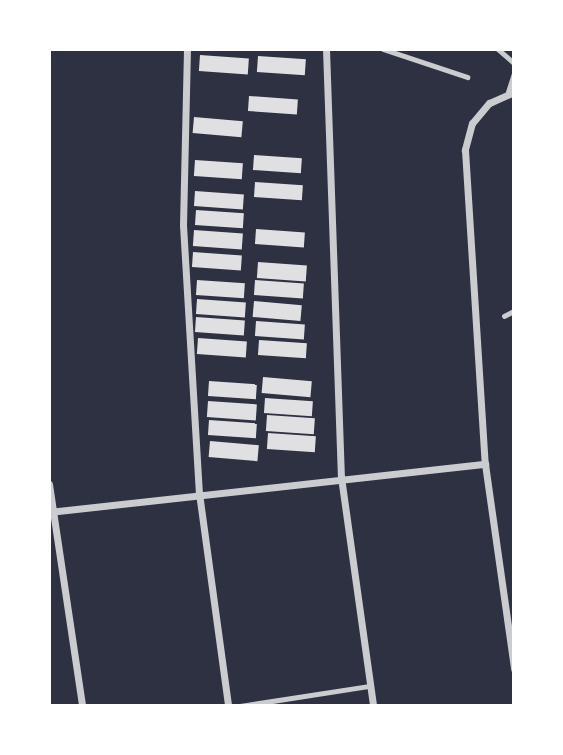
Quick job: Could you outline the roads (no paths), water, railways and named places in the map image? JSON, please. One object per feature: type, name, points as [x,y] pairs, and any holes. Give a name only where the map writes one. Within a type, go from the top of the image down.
[{"type":"street","points":[[187,49],[183,225],[199,493],[228,706]]},
{"type":"street","points":[[326,49],[341,477],[373,706]]},
{"type":"street","points":[[511,92],[489,103],[472,123],[465,150],[485,464],[514,669]]},
{"type":"street","points":[[49,512],[341,477],[485,464]]},
{"type":"street","points":[[49,484],[49,512],[82,706]]},
{"type":"lane","points":[[383,49],[467,77]]},
{"type":"lane","points":[[498,49],[514,63]]},
{"type":"lane","points":[[511,92],[514,73]]},
{"type":"lane","points":[[504,316],[514,311]]},
{"type":"lane","points":[[240,706],[369,686]]}]
